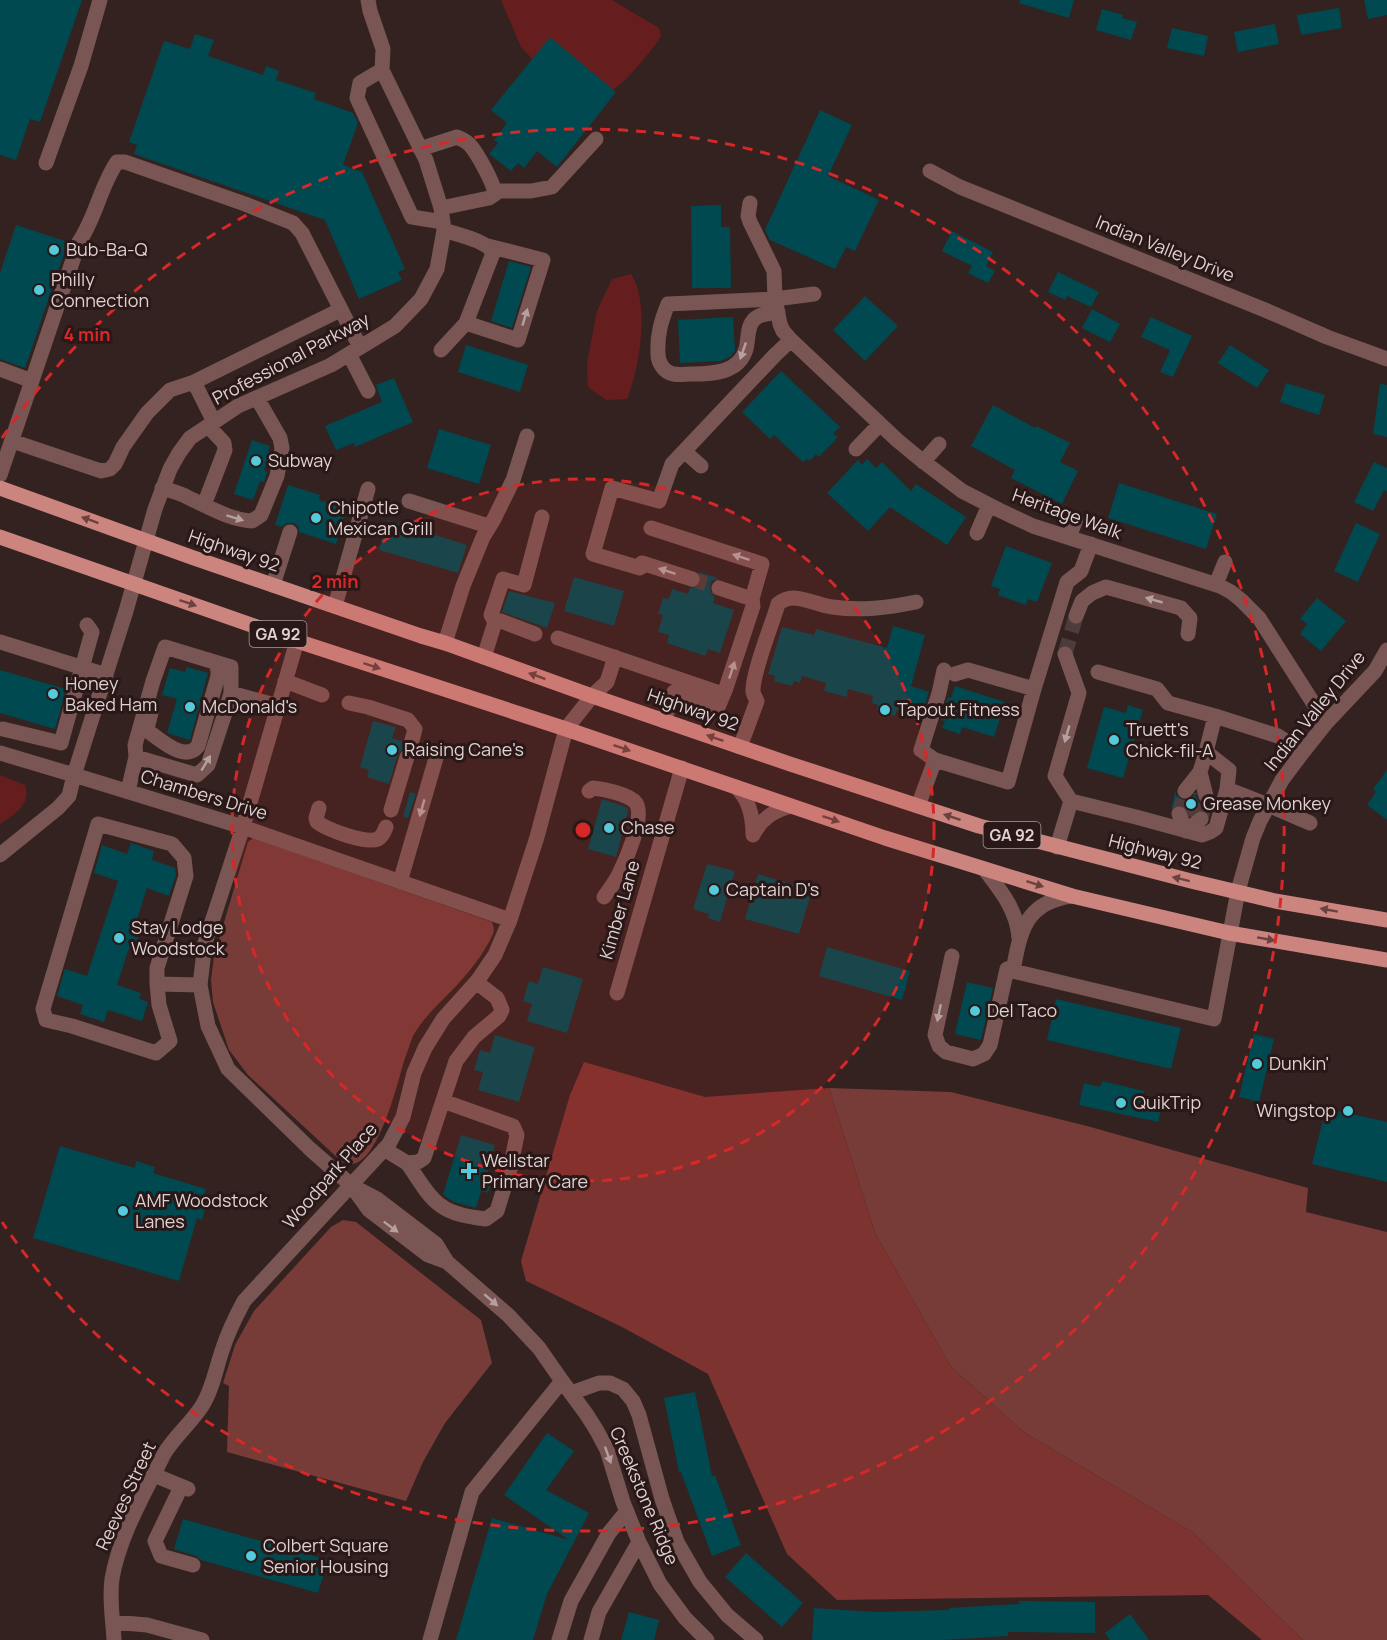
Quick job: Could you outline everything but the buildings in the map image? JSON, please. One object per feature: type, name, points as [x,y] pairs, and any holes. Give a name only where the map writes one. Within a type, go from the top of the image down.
[{"type":"main road","name":"Highway 92","points":[[0,488],[664,721],[980,826],[1275,901],[1387,920]]},
{"type":"main road","name":"GA 92","points":[[0,537],[297,641],[985,870],[1072,896],[1229,933],[1387,960]]},
{"type":"street","points":[[46,163],[81,66],[100,0]]},
{"type":"street","name":"Professional Parkway","points":[[133,584],[162,488],[178,453],[190,438],[238,406],[331,365],[395,326],[421,299],[437,269],[443,220],[426,160],[382,70],[384,49],[368,0]]},
{"type":"street","points":[[382,70],[360,82],[357,99],[412,217],[443,220],[488,246],[543,260],[518,340],[466,323]]},
{"type":"street","points":[[420,149],[457,137],[463,139],[471,146],[494,186],[495,194],[489,198],[443,220]]},
{"type":"street","points":[[495,191],[531,191],[552,187],[596,139]]},
{"type":"street","points":[[0,475],[7,447],[79,242],[89,228],[110,172],[117,162],[125,162],[293,223],[302,233],[340,309],[368,392]]},
{"type":"street","name":"Indian Valley Drive","points":[[930,171],[960,188],[1327,337],[1387,359]]},
{"type":"street","points":[[750,204],[748,216],[750,222],[774,271],[776,306]]},
{"type":"street","points":[[441,350],[466,323],[493,253],[488,246]]},
{"type":"street","points":[[776,306],[668,304],[659,330],[660,364],[670,373],[704,374],[735,367],[746,348],[748,330],[759,316],[776,306],[814,294]]},
{"type":"street","name":"Heritage Walk","points":[[776,306],[783,331],[791,340],[923,462],[962,491],[1025,522],[1216,584],[1231,592],[1251,608],[1259,618],[1326,723]]},
{"type":"street","points":[[7,447],[101,471],[110,470],[147,413],[170,390],[194,381],[340,309]]},
{"type":"street","points":[[692,579],[593,554],[612,488],[659,501],[669,469],[791,340]]},
{"type":"street","points":[[0,369],[32,381]]},
{"type":"street","points":[[194,381],[211,424],[224,443],[225,450],[204,505]]},
{"type":"street","points":[[162,488],[243,521],[252,521],[261,515],[277,476],[282,448],[280,438],[257,398]]},
{"type":"street","points":[[856,448],[880,424]]},
{"type":"street","points":[[446,643],[463,586],[488,526],[494,519],[513,480],[527,436]]},
{"type":"street","points":[[923,462],[939,444]]},
{"type":"street","points":[[684,451],[701,466]]},
{"type":"street","points":[[335,606],[368,489]]},
{"type":"street","points":[[409,501],[488,526]]},
{"type":"street","points":[[977,533],[989,505]]},
{"type":"street","points":[[484,657],[495,622],[491,615],[503,579],[524,585],[542,517]]},
{"type":"street","points":[[1069,537],[1076,519]]},
{"type":"street","points":[[651,528],[762,564],[752,599],[753,606],[718,707],[674,692],[664,721]]},
{"type":"street","points":[[273,585],[290,532]]},
{"type":"street","points":[[1034,689],[1008,681],[951,676],[921,750],[935,760],[1008,782],[1067,582],[1082,571],[1091,544]]},
{"type":"street","points":[[1216,584],[1225,562]]},
{"type":"street","points":[[0,855],[58,808],[69,796],[133,584]]},
{"type":"street","points":[[1076,616],[1082,601],[1092,593],[1106,587],[1181,608],[1190,618],[1188,634]]},
{"type":"street","points":[[718,588],[752,599]]},
{"type":"street","points":[[740,747],[757,701],[753,694],[754,680],[778,604],[784,599],[790,597],[830,607],[855,609],[879,609],[916,603]]},
{"type":"street","points":[[495,622],[501,621],[535,634]]},
{"type":"street","points":[[1,732],[61,743],[92,632],[87,625]]},
{"type":"street","points":[[558,638],[723,694]]},
{"type":"street","name":"Creekstone Ridge","points":[[297,641],[243,827],[205,943],[200,985],[208,1026],[228,1069],[310,1149],[351,1185],[369,1210],[428,1255],[447,1262],[516,1323],[539,1348],[587,1415],[607,1450],[639,1542],[660,1584],[685,1618],[707,1640]]},
{"type":"street","points":[[0,642],[106,675]]},
{"type":"street","points":[[128,791],[136,757],[135,745],[165,647],[231,667],[231,693],[208,765],[197,775],[136,757]]},
{"type":"street","name":"Indian Valley Drive","points":[[1019,938],[1013,971],[1214,1019],[1238,891],[1253,838],[1268,805],[1282,780],[1303,752],[1326,723],[1375,671],[1387,650]]},
{"type":"street","points":[[1065,654],[1079,693],[1055,776],[1071,801],[1189,820],[1202,835],[1216,828],[1227,789],[1229,770],[1206,752]]},
{"type":"street","name":"Woodpark Place","points":[[213,1381],[231,1326],[244,1301],[389,1144],[403,1117],[414,1073],[442,1019],[476,982],[495,955],[510,920],[537,837],[566,729],[592,696],[608,682],[615,657]]},
{"type":"street","points":[[153,681],[157,693],[147,728],[149,732],[177,751],[186,753],[194,751],[198,746],[218,676],[218,669],[214,662]]},
{"type":"street","points":[[1098,672],[1157,689],[1168,704],[1278,736],[1303,752]]},
{"type":"street","points":[[285,681],[322,695]]},
{"type":"street","points":[[231,693],[278,706]]},
{"type":"street","points":[[350,703],[408,720],[415,729],[391,810]]},
{"type":"street","points":[[1195,793],[1215,716]]},
{"type":"street","points":[[400,882],[438,751]]},
{"type":"street","name":"Chambers Drive","points":[[0,753],[243,827],[510,920]]},
{"type":"street","points":[[918,806],[935,760]]},
{"type":"street","name":"Kimber Lane","points":[[617,993],[681,768]]},
{"type":"street","points":[[736,787],[742,793],[751,814],[752,841],[758,825],[764,819],[773,812],[790,806]]},
{"type":"street","points":[[589,791],[599,788],[628,797],[636,803],[638,811],[638,822],[625,860],[604,897]]},
{"type":"street","points":[[1227,789],[1310,824]]},
{"type":"street","points":[[1057,847],[1071,801]]},
{"type":"street","points":[[319,808],[317,822],[324,827],[366,840],[381,837],[386,827]]},
{"type":"street","points":[[98,824],[172,844],[184,858],[186,876],[157,968],[157,984],[159,1005],[170,1041],[156,1053],[46,1020],[44,1009],[98,824]]},
{"type":"street","points":[[985,870],[1003,893],[1013,911],[1019,938]]},
{"type":"street","points":[[1019,938],[1026,923],[1045,904],[1072,896]]},
{"type":"street","points":[[952,956],[935,1035],[939,1046],[946,1052],[973,1059],[984,1054],[990,1045],[1007,969]]},
{"type":"street","points":[[407,1163],[418,1162],[424,1158],[456,1061],[474,1037],[499,1016],[502,1010],[497,998],[476,982]]},
{"type":"street","points":[[157,984],[200,985]]},
{"type":"street","points":[[384,1149],[407,1163],[440,1205],[465,1216],[486,1219],[496,1211],[510,1169],[517,1136],[516,1130],[513,1126],[442,1101]]},
{"type":"street","name":"Reeves Street","points":[[114,1640],[112,1581],[120,1548],[169,1445],[202,1405],[213,1381]]},
{"type":"street","points":[[430,1640],[472,1492],[566,1387],[599,1383],[610,1383],[623,1389],[633,1401],[676,1542],[700,1582],[727,1615],[756,1640]]},
{"type":"street","points":[[154,1475],[185,1488],[155,1541],[161,1556],[192,1565]]},
{"type":"street","points":[[560,1640],[571,1601],[609,1533],[627,1511]]},
{"type":"street","points":[[591,1640],[599,1612],[639,1542]]},
{"type":"street","points":[[113,1622],[147,1625],[202,1640]]},
{"type":"shaded area","points":[[501,0],[612,0],[659,28],[661,36],[638,66],[616,88],[600,94],[569,98],[521,47]]},
{"type":"shaded area","points":[[631,274],[637,285],[640,299],[641,328],[638,359],[627,399],[606,400],[588,387],[587,363],[597,311],[612,279]]},
{"type":"shaded area","points":[[0,775],[25,785],[27,792],[20,808],[0,824]]},
{"type":"shaded area","points":[[253,838],[492,922],[493,934],[486,948],[463,978],[428,1015],[413,1036],[384,1125],[365,1157],[354,1164],[342,1162],[248,1075],[229,1050],[213,1002],[211,980],[214,956],[247,845]]},
{"type":"shaded area","points":[[584,1062],[705,1097],[829,1088],[875,1233],[951,1367],[1025,1433],[1192,1532],[1303,1640],[1262,1640],[1208,1595],[837,1600],[787,1554],[708,1374],[622,1327],[526,1281],[521,1261],[570,1095]]},
{"type":"shaded area","points":[[829,1088],[951,1092],[1087,1126],[1308,1188],[1306,1212],[1387,1232],[1387,1640],[1303,1640],[1192,1532],[1025,1433],[951,1367],[875,1233]]},
{"type":"shaded area","points":[[343,1220],[356,1222],[481,1320],[492,1363],[445,1423],[423,1462],[406,1501],[227,1452],[229,1386],[223,1383],[235,1345],[254,1311],[331,1227]]},
{"type":"tunnel","points":[[692,579],[719,588]]},
{"type":"tunnel","points":[[1065,654],[1076,616]]},
{"type":"tunnel","points":[[1179,814],[1185,791]]},
{"type":"tunnel","points":[[1191,817],[1195,793]]},
{"type":"tunnel","points":[[1201,819],[1206,796]]},
{"type":"place","name":"Bub-Ba-Q","points":[[54,250]]},
{"type":"place","name":"Philly Connection","points":[[39,290]]},
{"type":"place","name":"Subway","points":[[256,461]]},
{"type":"place","name":"Chipotle Mexican Grill","points":[[316,518]]},
{"type":"place","name":"Honey Baked Ham","points":[[53,694]]},
{"type":"place","name":"McDonald's","points":[[190,707]]},
{"type":"place","name":"Tapout Fitness","points":[[885,710]]},
{"type":"place","name":"Truett's Chick-fil-A","points":[[1114,740]]},
{"type":"place","name":"Raising Cane's","points":[[392,750]]},
{"type":"place","name":"Grease Monkey","points":[[1191,804]]},
{"type":"place","name":"Chase","points":[[609,828]]},
{"type":"place","name":"Captain D's","points":[[714,890]]},
{"type":"place","name":"Stay Lodge Woodstock","points":[[119,938]]},
{"type":"place","name":"Del Taco","points":[[975,1011]]},
{"type":"place","name":"Dunkin'","points":[[1257,1064]]},
{"type":"place","name":"QuikTrip","points":[[1121,1103]]},
{"type":"place","name":"Wingstop","points":[[1348,1111]]},
{"type":"place","name":"Wellstar Primary Care","points":[[469,1171]]},
{"type":"place","name":"AMF Woodstock Lanes","points":[[123,1211]]},
{"type":"place","name":"Colbert Square Senior Housing","points":[[251,1556]]}]
